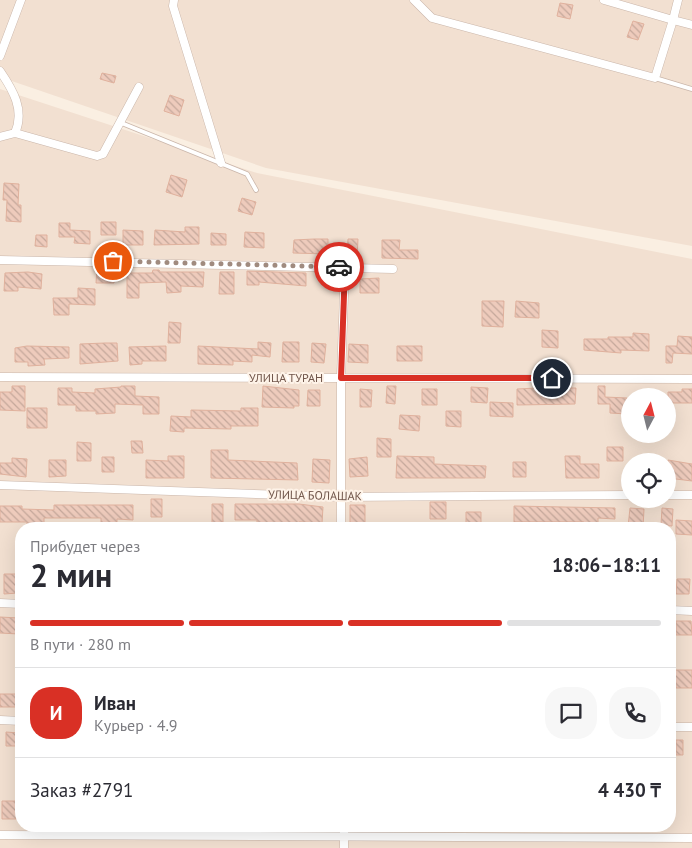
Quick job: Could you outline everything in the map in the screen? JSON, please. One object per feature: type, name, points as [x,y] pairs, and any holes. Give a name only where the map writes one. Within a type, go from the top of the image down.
[{"type":"street","points":[[0,56],[21,0]]},
{"type":"street","points":[[174,0],[173,6],[221,163]]},
{"type":"street","points":[[414,0],[432,18],[655,78],[678,0]]},
{"type":"street","points":[[604,0],[692,25]]},
{"type":"street","points":[[0,71],[17,100],[19,124],[15,133]]},
{"type":"street","points":[[0,137],[15,133],[96,156],[103,154],[107,150],[139,87]]},
{"type":"street","points":[[0,260],[345,267],[393,270]]},
{"type":"street","points":[[341,522],[341,378],[345,267]]},
{"type":"street","name":"УЛИЦА ТУРАН","points":[[0,377],[692,379]]},
{"type":"street","name":"УЛИЦА БОЛАШАК","points":[[0,485],[341,497],[621,495]]},
{"type":"street","points":[[676,495],[692,495]]},
{"type":"street","points":[[0,603],[15,604]]},
{"type":"street","points":[[676,610],[692,611]]},
{"type":"street","points":[[0,720],[15,721]]},
{"type":"street","points":[[676,726],[692,727]]},
{"type":"street","points":[[344,832],[344,848]]},
{"type":"street","points":[[0,835],[692,838]]},
{"type":"lane","points":[[655,78],[692,89]]},
{"type":"lane","points":[[120,122],[246,174],[256,190]]},
{"type":"shaded area","points":[[0,0],[692,0],[692,246],[266,168],[0,77]]},
{"type":"shaded area","points":[[0,89],[257,173],[692,259],[692,848],[0,848]]},
{"type":"building","points":[[560,3],[573,5],[570,19],[557,16]]},
{"type":"building","points":[[633,21],[644,24],[638,40],[627,37]]},
{"type":"building","points":[[102,73],[116,76],[114,83],[100,79]]},
{"type":"building","points":[[170,95],[184,100],[179,116],[164,111]]},
{"type":"building","points":[[171,175],[187,180],[182,197],[166,192]]},
{"type":"building","points":[[4,183],[19,184],[18,205],[21,205],[21,222],[6,221],[7,200],[3,200]]},
{"type":"building","points":[[242,198],[256,202],[252,215],[238,211]]},
{"type":"building","points":[[101,222],[116,222],[116,235],[101,235]]},
{"type":"building","points":[[59,223],[70,223],[70,230],[90,231],[90,244],[74,243],[75,237],[59,237]]},
{"type":"building","points":[[185,227],[199,227],[199,244],[154,245],[155,230],[185,232]]},
{"type":"building","points":[[123,230],[143,231],[143,245],[123,245]]},
{"type":"building","points":[[245,232],[264,233],[264,248],[244,247]]},
{"type":"building","points":[[211,233],[226,234],[226,245],[211,245]]},
{"type":"building","points":[[36,235],[47,235],[47,247],[35,246]]},
{"type":"building","points":[[328,239],[328,254],[293,253],[294,240]]},
{"type":"building","points":[[348,239],[358,239],[357,257],[347,257]]},
{"type":"building","points":[[382,240],[400,240],[399,250],[418,250],[418,259],[382,258]]},
{"type":"building","points":[[97,268],[114,268],[114,283],[96,283]]},
{"type":"building","points":[[153,270],[159,270],[160,272],[204,272],[203,287],[181,286],[181,292],[167,293],[166,282],[139,283],[139,298],[127,298],[127,273],[152,273]]},
{"type":"building","points":[[247,271],[306,273],[306,286],[259,282],[259,285],[247,285]]},
{"type":"building","points":[[28,272],[42,274],[41,289],[18,287],[18,291],[4,291],[5,273]]},
{"type":"building","points":[[220,272],[234,272],[234,294],[219,294]]},
{"type":"building","points":[[379,278],[379,293],[360,293],[360,279]]},
{"type":"building","points":[[78,288],[95,289],[95,305],[69,304],[69,315],[54,315],[53,298],[78,298]]},
{"type":"building","points":[[482,301],[504,301],[503,327],[482,326]]},
{"type":"building","points":[[516,301],[539,303],[539,318],[515,317]]},
{"type":"building","points":[[169,322],[181,323],[180,343],[168,343]]},
{"type":"building","points":[[542,330],[558,331],[558,348],[542,347]]},
{"type":"building","points":[[633,333],[649,334],[649,351],[621,350],[621,353],[584,350],[584,339],[633,337]]},
{"type":"building","points":[[678,336],[692,337],[692,354],[673,353],[672,363],[666,363],[666,346],[677,346]]},
{"type":"building","points":[[258,342],[271,343],[270,357],[252,355],[252,362],[233,361],[233,365],[198,364],[198,346],[258,349]]},
{"type":"building","points":[[283,342],[299,342],[299,362],[282,362]]},
{"type":"building","points":[[117,343],[118,361],[80,364],[80,344]]},
{"type":"building","points":[[312,343],[326,344],[324,363],[311,362]]},
{"type":"building","points":[[349,344],[368,345],[368,363],[348,362]]},
{"type":"building","points":[[27,346],[69,347],[69,358],[44,359],[45,365],[28,366],[28,362],[15,362],[15,348]]},
{"type":"building","points":[[166,346],[166,361],[142,361],[142,364],[130,365],[129,347]]},
{"type":"building","points":[[397,346],[422,346],[422,361],[397,361]]},
{"type":"building","points":[[12,386],[25,386],[25,411],[0,410],[0,392],[12,392]]},
{"type":"building","points":[[135,386],[135,396],[159,397],[159,414],[143,414],[143,405],[115,404],[115,413],[96,414],[96,411],[76,411],[76,405],[58,405],[58,388],[72,388],[72,392],[95,393],[95,389]]},
{"type":"building","points":[[263,386],[299,390],[299,406],[294,406],[294,408],[262,407]]},
{"type":"building","points":[[387,386],[396,386],[395,404],[386,403]]},
{"type":"building","points":[[598,386],[605,386],[605,397],[621,398],[621,414],[610,413],[610,404],[598,404]]},
{"type":"building","points":[[471,387],[488,388],[487,403],[471,402]]},
{"type":"building","points":[[576,388],[575,404],[517,405],[517,389]]},
{"type":"building","points":[[360,389],[372,390],[371,407],[360,407]]},
{"type":"building","points":[[422,389],[437,389],[437,405],[422,405]]},
{"type":"building","points":[[682,389],[692,389],[692,403],[676,403],[676,392],[682,392]]},
{"type":"building","points":[[308,390],[320,390],[320,406],[307,406]]},
{"type":"building","points":[[490,402],[513,403],[513,417],[490,416]]},
{"type":"building","points":[[27,408],[47,408],[47,428],[27,428]]},
{"type":"building","points":[[241,408],[258,408],[258,426],[231,426],[231,429],[184,428],[184,432],[170,431],[171,416],[191,417],[191,410],[241,411]]},
{"type":"building","points":[[446,411],[461,411],[461,427],[446,426]]},
{"type":"building","points":[[400,415],[420,416],[419,431],[399,429]]},
{"type":"building","points":[[377,438],[391,439],[391,457],[377,457]]},
{"type":"building","points":[[131,441],[142,441],[143,453],[132,453]]},
{"type":"building","points":[[77,442],[91,443],[91,461],[77,461]]},
{"type":"building","points":[[607,447],[623,447],[621,461],[607,461]]},
{"type":"building","points":[[211,450],[228,450],[228,460],[297,463],[298,480],[211,478]]},
{"type":"building","points":[[168,456],[184,456],[184,478],[146,478],[146,460],[168,461]]},
{"type":"building","points":[[397,456],[434,457],[434,464],[486,466],[485,478],[396,478]]},
{"type":"building","points":[[565,456],[580,456],[580,464],[599,464],[599,478],[566,478]]},
{"type":"building","points":[[102,457],[114,457],[114,472],[102,472]]},
{"type":"building","points":[[367,457],[368,476],[350,477],[349,459]]},
{"type":"building","points":[[12,458],[27,459],[26,477],[0,474],[0,463],[12,463]]},
{"type":"building","points":[[313,459],[330,460],[329,483],[312,482]]},
{"type":"building","points":[[49,460],[66,460],[66,476],[49,477]]},
{"type":"building","points":[[676,461],[692,464],[692,481],[676,479]]},
{"type":"building","points":[[513,462],[526,462],[526,477],[513,477]]},
{"type":"building","points":[[151,499],[162,499],[162,517],[151,517]]},
{"type":"building","points":[[430,502],[446,502],[446,519],[430,519]]},
{"type":"building","points":[[212,504],[223,504],[223,522],[212,522]]},
{"type":"building","points":[[235,504],[299,504],[323,507],[322,522],[235,520]]},
{"type":"building","points":[[54,505],[133,505],[133,520],[117,519],[117,522],[101,522],[101,518],[44,518],[44,522],[0,522],[0,506],[22,506],[22,509],[54,510]]},
{"type":"building","points":[[350,505],[365,505],[365,522],[350,522]]},
{"type":"building","points":[[514,506],[615,508],[615,519],[598,518],[598,522],[514,522]]},
{"type":"building","points":[[630,508],[644,509],[643,522],[629,522]]},
{"type":"building","points":[[662,508],[673,509],[672,522],[661,522]]},
{"type":"building","points":[[466,512],[481,512],[481,522],[466,522]]},
{"type":"building","points":[[676,520],[692,521],[692,535],[676,534]]},
{"type":"building","points":[[4,574],[15,574],[15,593],[4,594]]},
{"type":"building","points":[[677,579],[690,579],[689,594],[676,594]]},
{"type":"building","points":[[0,617],[15,618],[15,634],[0,633]]},
{"type":"building","points":[[676,621],[691,621],[692,635],[676,635]]},
{"type":"building","points":[[676,670],[692,670],[692,688],[676,688]]},
{"type":"building","points":[[0,694],[15,694],[15,707],[0,707]]},
{"type":"building","points":[[6,732],[15,733],[15,746],[6,746]]},
{"type":"building","points":[[676,740],[683,740],[683,755],[676,755]]},
{"type":"building","points":[[2,801],[15,801],[15,819],[2,819]]},
{"type":"way so far","points":[[113,261],[339,267]]},
{"type":"route","points":[[339,267],[345,267],[341,378],[552,378]]}]
